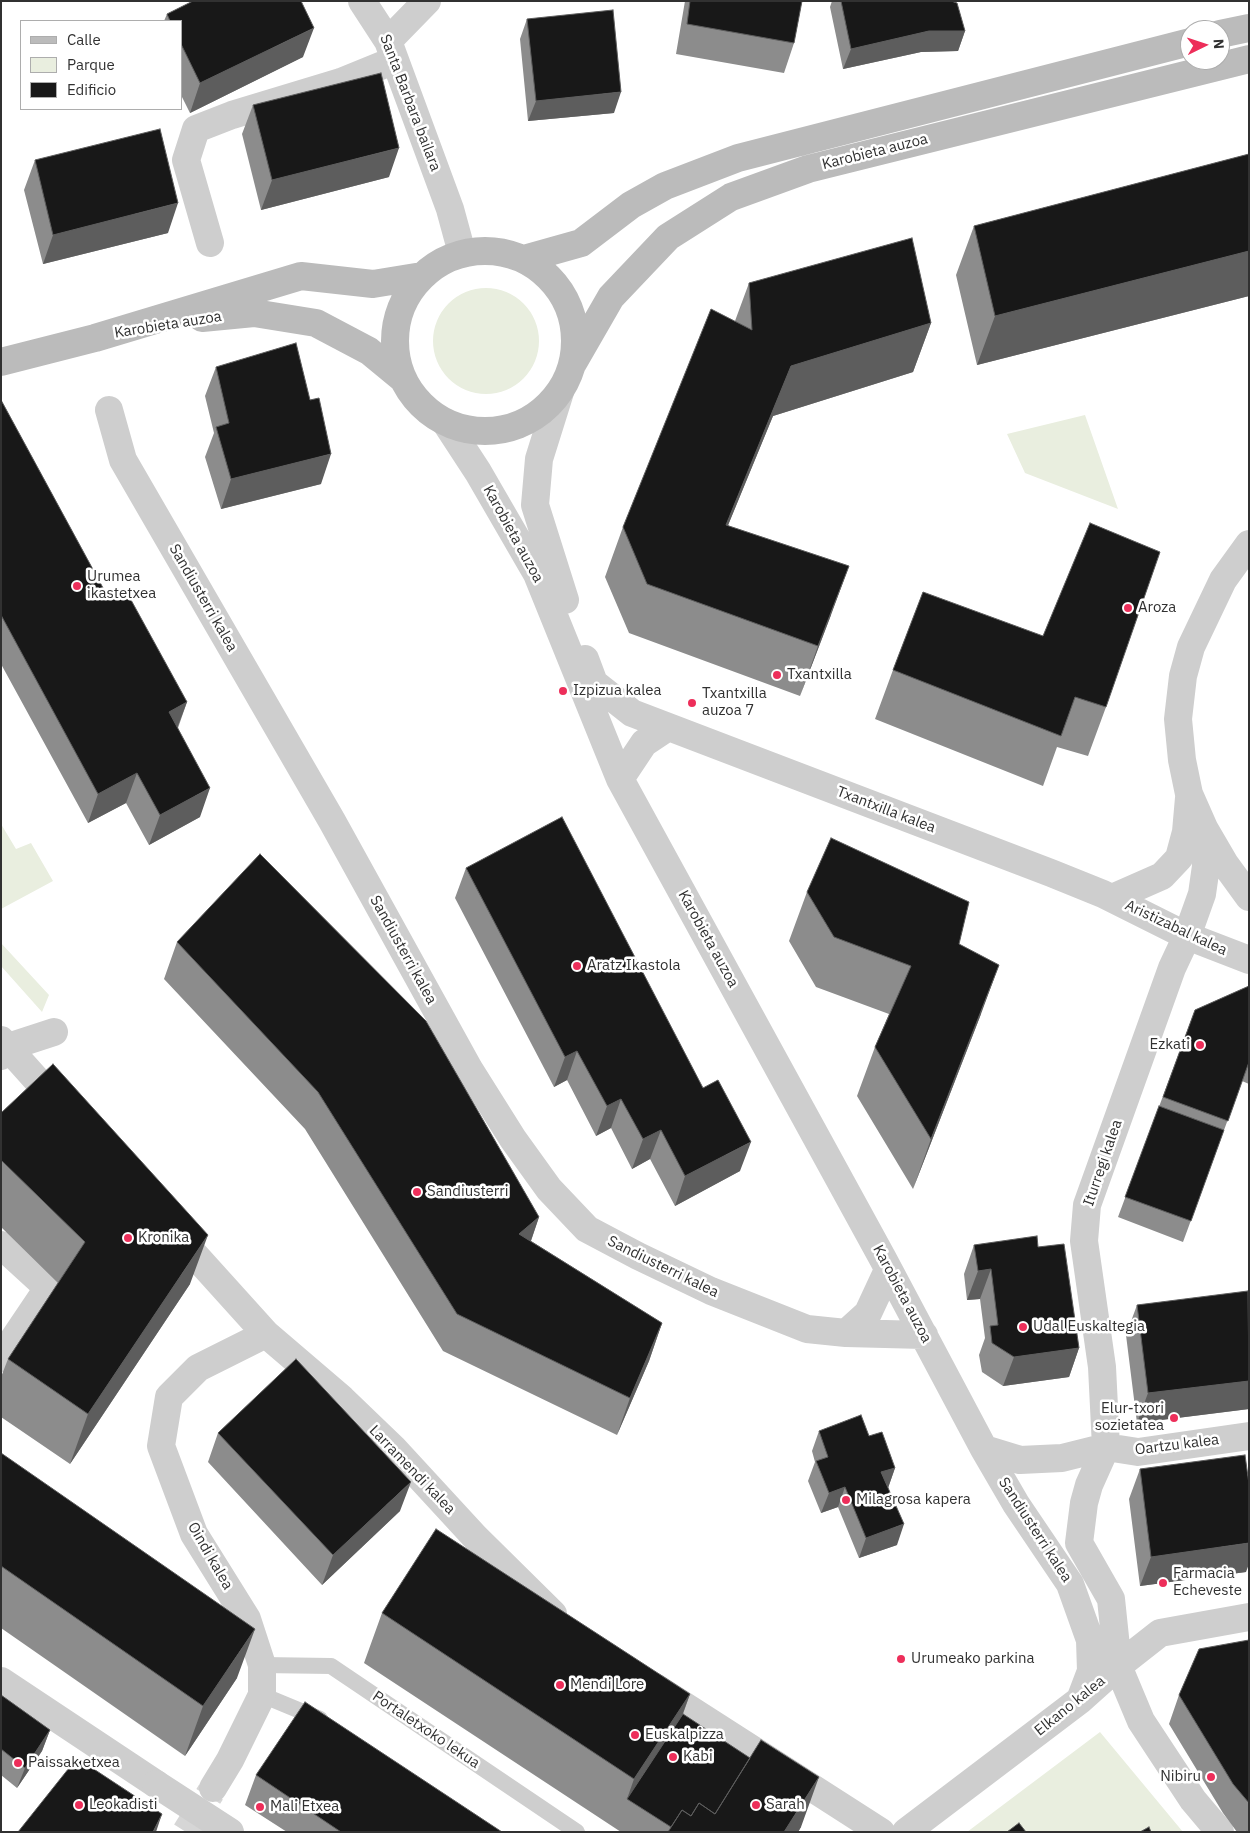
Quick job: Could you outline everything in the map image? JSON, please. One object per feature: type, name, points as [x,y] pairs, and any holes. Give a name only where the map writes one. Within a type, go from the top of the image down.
[{"type":"main road","points":[[1230,32],[1249,28]]},
{"type":"main road","name":"Karobieta auzoa","points":[[524,259],[581,243],[631,205],[664,186],[738,158],[1180,45]]},
{"type":"main road","name":"Karobieta auzoa","points":[[573,363],[611,297],[668,237],[731,197],[808,170],[1249,59]]},
{"type":"main road","points":[[483,250],[504,252],[524,259],[549,277],[567,303],[575,333],[573,363],[560,392],[543,411],[521,425],[496,432],[470,431],[446,423],[420,405],[403,379],[395,352],[396,324],[401,306],[410,290],[422,276],[440,262],[462,253],[483,250]]},
{"type":"main road","points":[[1,362],[95,338],[301,276],[373,284],[422,276]]},
{"type":"main road","name":"Karobieta auzoa","points":[[95,338],[178,320],[254,313],[316,323],[369,351],[403,379]]},
{"type":"street","name":"Santa Barbara bailara","points":[[362,1],[392,51],[450,209],[462,253]]},
{"type":"street","points":[[210,243],[186,160],[196,129],[341,82],[392,51],[427,1]]},
{"type":"street","name":"Karobieta auzoa","points":[[560,392],[539,459],[535,505],[577,640],[594,683],[632,713],[668,727]]},
{"type":"street","name":"Sandiusterri kalea","points":[[109,410],[123,460],[332,821],[469,1069],[513,1139],[549,1189],[587,1229],[711,1291],[807,1329],[846,1333],[924,1335]]},
{"type":"street","name":"Karobieta auzoa","points":[[446,423],[478,472],[537,574],[620,779],[924,1335],[984,1449]]},
{"type":"street","name":"Iturregi kalea","points":[[1249,544],[1223,580],[1205,613],[1191,647],[1183,676],[1178,719],[1182,760],[1189,794],[1204,828],[1225,864],[1249,896]]},
{"type":"street","points":[[620,779],[644,743],[668,727]]},
{"type":"street","name":"Txantxilla kalea","points":[[668,727],[1108,896]]},
{"type":"street","name":"Iturregi kalea","points":[[1108,896],[1162,876],[1178,858],[1186,832],[1189,794]]},
{"type":"street","name":"Iturregi kalea","points":[[1106,1447],[1102,1367],[1084,1241],[1087,1205],[1172,968],[1187,936],[1202,894],[1206,866],[1204,828]]},
{"type":"street","name":"Aristizabal kalea","points":[[1108,896],[1187,936],[1249,960]]},
{"type":"street","points":[[54,1032],[3,1048],[80,1128]]},
{"type":"street","name":"Larramendi kalea","points":[[160,1216],[266,1334],[342,1399],[393,1448],[475,1537],[570,1630]]},
{"type":"street","points":[[1,1245],[48,1288],[1,1358]]},
{"type":"street","points":[[846,1333],[868,1313],[888,1270]]},
{"type":"street","name":"Oindi kalea","points":[[213,1788],[230,1760],[262,1695],[262,1665],[247,1619],[194,1534],[161,1446],[169,1397],[198,1368],[266,1334]]},
{"type":"street","name":"Oartzu kalea","points":[[1106,1447],[1138,1452],[1249,1436]]},
{"type":"street","points":[[984,1449],[1020,1460],[1062,1458],[1106,1447]]},
{"type":"street","name":"Sandiusterri kalea","points":[[1106,1447],[1089,1486],[1084,1503],[1080,1543],[1111,1599],[1118,1666]]},
{"type":"street","name":"Sandiusterri kalea","points":[[984,1449],[1016,1504],[1070,1584],[1090,1640],[1091,1672],[1080,1700]]},
{"type":"street","points":[[1070,1584],[1113,1618],[1131,1627],[1160,1633]]},
{"type":"street","points":[[215,1614],[247,1619]]},
{"type":"street","name":"Elkano kalea","points":[[906,1832],[1080,1700],[1118,1666],[1160,1633],[1249,1617]]},
{"type":"street","points":[[1118,1666],[1141,1721],[1193,1800],[1220,1832]]},
{"type":"street","points":[[638,1675],[881,1832]]},
{"type":"street","points":[[1,1682],[230,1832]]},
{"type":"lane","name":"Portaletxoko lekua","points":[[262,1665],[331,1666],[577,1832]]},
{"type":"lane","points":[[262,1695],[312,1714],[337,1730]]},
{"type":"green space","points":[[486,288],[506,292],[524,303],[535,321],[539,341],[535,361],[524,379],[506,390],[486,394],[466,390],[448,379],[437,361],[433,341],[437,321],[448,303],[466,292]]},
{"type":"green space","points":[[1085,415],[1118,509],[1025,473],[1007,434]]},
{"type":"green space","points":[[1,824],[16,849],[31,843],[53,881],[1,909]]},
{"type":"green space","points":[[1,943],[49,995],[42,1012],[1,966]]},
{"type":"green space","points":[[1100,1732],[1183,1832],[967,1832]]},
{"type":"building","points":[[193,1],[301,1],[314,28],[200,83],[182,46],[182,20],[170,20],[167,14]]},
{"type":"building","points":[[690,1],[802,1],[794,43],[687,24]]},
{"type":"building","points":[[841,1],[951,1],[957,3],[965,31],[929,31],[851,49]]},
{"type":"building","points":[[613,10],[621,92],[536,101],[527,19]]},
{"type":"building","points":[[381,73],[399,148],[272,180],[253,105]]},
{"type":"building","points":[[160,129],[178,203],[53,235],[35,160]]},
{"type":"building","points":[[1249,154],[1249,251],[995,316],[974,226]]},
{"type":"building","points":[[912,238],[931,323],[791,366],[726,525],[849,566],[818,646],[647,584],[623,527],[711,309],[752,330],[749,283]]},
{"type":"building","points":[[296,343],[310,400],[319,398],[331,454],[231,479],[216,427],[229,423],[216,367]]},
{"type":"building","points":[[1,400],[109,599],[125,589],[187,702],[169,712],[210,788],[160,815],[137,773],[98,794],[1,615]]},
{"type":"building","points":[[1090,523],[1160,552],[1106,707],[1075,697],[1061,736],[893,670],[923,592],[1043,636]]},
{"type":"building","points":[[562,817],[703,1088],[718,1080],[751,1142],[685,1176],[661,1130],[643,1139],[621,1099],[607,1106],[577,1051],[565,1057],[466,868]]},
{"type":"building","points":[[831,838],[969,902],[959,944],[999,965],[931,1139],[875,1047],[911,966],[834,937],[807,892]]},
{"type":"building","name":"Sandiusterri","points":[[260,854],[426,1021],[539,1217],[519,1234],[662,1323],[630,1398],[457,1314],[318,1092],[177,942]]},
{"type":"building","points":[[1249,986],[1249,1062],[1228,1121],[1163,1097],[1195,1010]]},
{"type":"building","points":[[53,1064],[208,1235],[88,1414],[8,1359],[85,1242],[1,1160],[1,1113]]},
{"type":"building","points":[[1159,1106],[1224,1130],[1191,1221],[1125,1197]]},
{"type":"building","points":[[1037,1236],[1038,1247],[1064,1244],[1079,1348],[1014,1357],[992,1343],[990,1326],[998,1325],[991,1269],[978,1271],[974,1245]]},
{"type":"building","points":[[1248,1291],[1249,1381],[1148,1393],[1137,1305]]},
{"type":"building","points":[[296,1359],[411,1482],[333,1555],[218,1433]]},
{"type":"building","name":"Milagrosa kapera","points":[[861,1415],[869,1436],[882,1432],[895,1468],[881,1472],[904,1524],[866,1538],[845,1487],[829,1493],[816,1461],[828,1457],[819,1431]]},
{"type":"building","points":[[1,1453],[255,1629],[203,1706],[1,1566]]},
{"type":"building","points":[[1245,1455],[1249,1484],[1249,1543],[1151,1557],[1140,1469]]},
{"type":"building","points":[[436,1529],[690,1694],[634,1779],[382,1613]]},
{"type":"building","points":[[1249,1640],[1249,1803],[1233,1784],[1179,1695],[1199,1649]]},
{"type":"building","points":[[1,1695],[50,1730],[25,1768],[1,1749]]},
{"type":"building","points":[[305,1702],[502,1832],[341,1832],[256,1775]]},
{"type":"building","points":[[683,1714],[750,1758],[715,1814],[699,1803],[691,1816],[682,1810],[671,1827],[627,1799]]},
{"type":"building","points":[[761,1740],[819,1777],[784,1832],[668,1832],[682,1810],[691,1816],[699,1803],[715,1814]]},
{"type":"building","points":[[77,1758],[162,1814],[153,1832],[18,1832]]},
{"type":"building","points":[[1019,1823],[1026,1832],[1007,1832]]},
{"type":"building","points":[[1149,1827],[1151,1832],[1140,1832]]},
{"type":"tunnel","points":[[186,1832],[211,1792]]},
{"type":"place","name":"Urumea ikastetxea","points":[[77,586]]},
{"type":"place","name":"Aroza","points":[[1128,608]]},
{"type":"place","name":"Txantxilla","points":[[777,675]]},
{"type":"place","name":"Izpizua kalea","points":[[563,691]]},
{"type":"place","name":"Txantxilla auzoa 7","points":[[692,703]]},
{"type":"place","name":"Aratz Ikastola","points":[[577,966]]},
{"type":"place","name":"Ezkati","points":[[1200,1045]]},
{"type":"place","name":"Sandiusterri","points":[[417,1192]]},
{"type":"place","name":"Kronika","points":[[128,1238]]},
{"type":"place","name":"Udal Euskaltegia","points":[[1023,1327]]},
{"type":"place","name":"Elur-txori sozietatea","points":[[1174,1418]]},
{"type":"place","name":"Milagrosa kapera","points":[[846,1500]]},
{"type":"place","name":"Farmacia Echeveste","points":[[1163,1583]]},
{"type":"place","name":"Urumeako parkina","points":[[901,1659]]},
{"type":"place","name":"Mendi Lore","points":[[560,1685]]},
{"type":"place","name":"Euskalpizza","points":[[635,1735]]},
{"type":"place","name":"Kabi","points":[[673,1757]]},
{"type":"place","name":"Paissak etxea","points":[[18,1763]]},
{"type":"place","name":"Nibiru","points":[[1211,1777]]},
{"type":"place","name":"Leokadisti","points":[[79,1805]]},
{"type":"place","name":"Sarah","points":[[756,1805]]},
{"type":"place","name":"Mali Etxea","points":[[260,1807]]}]
